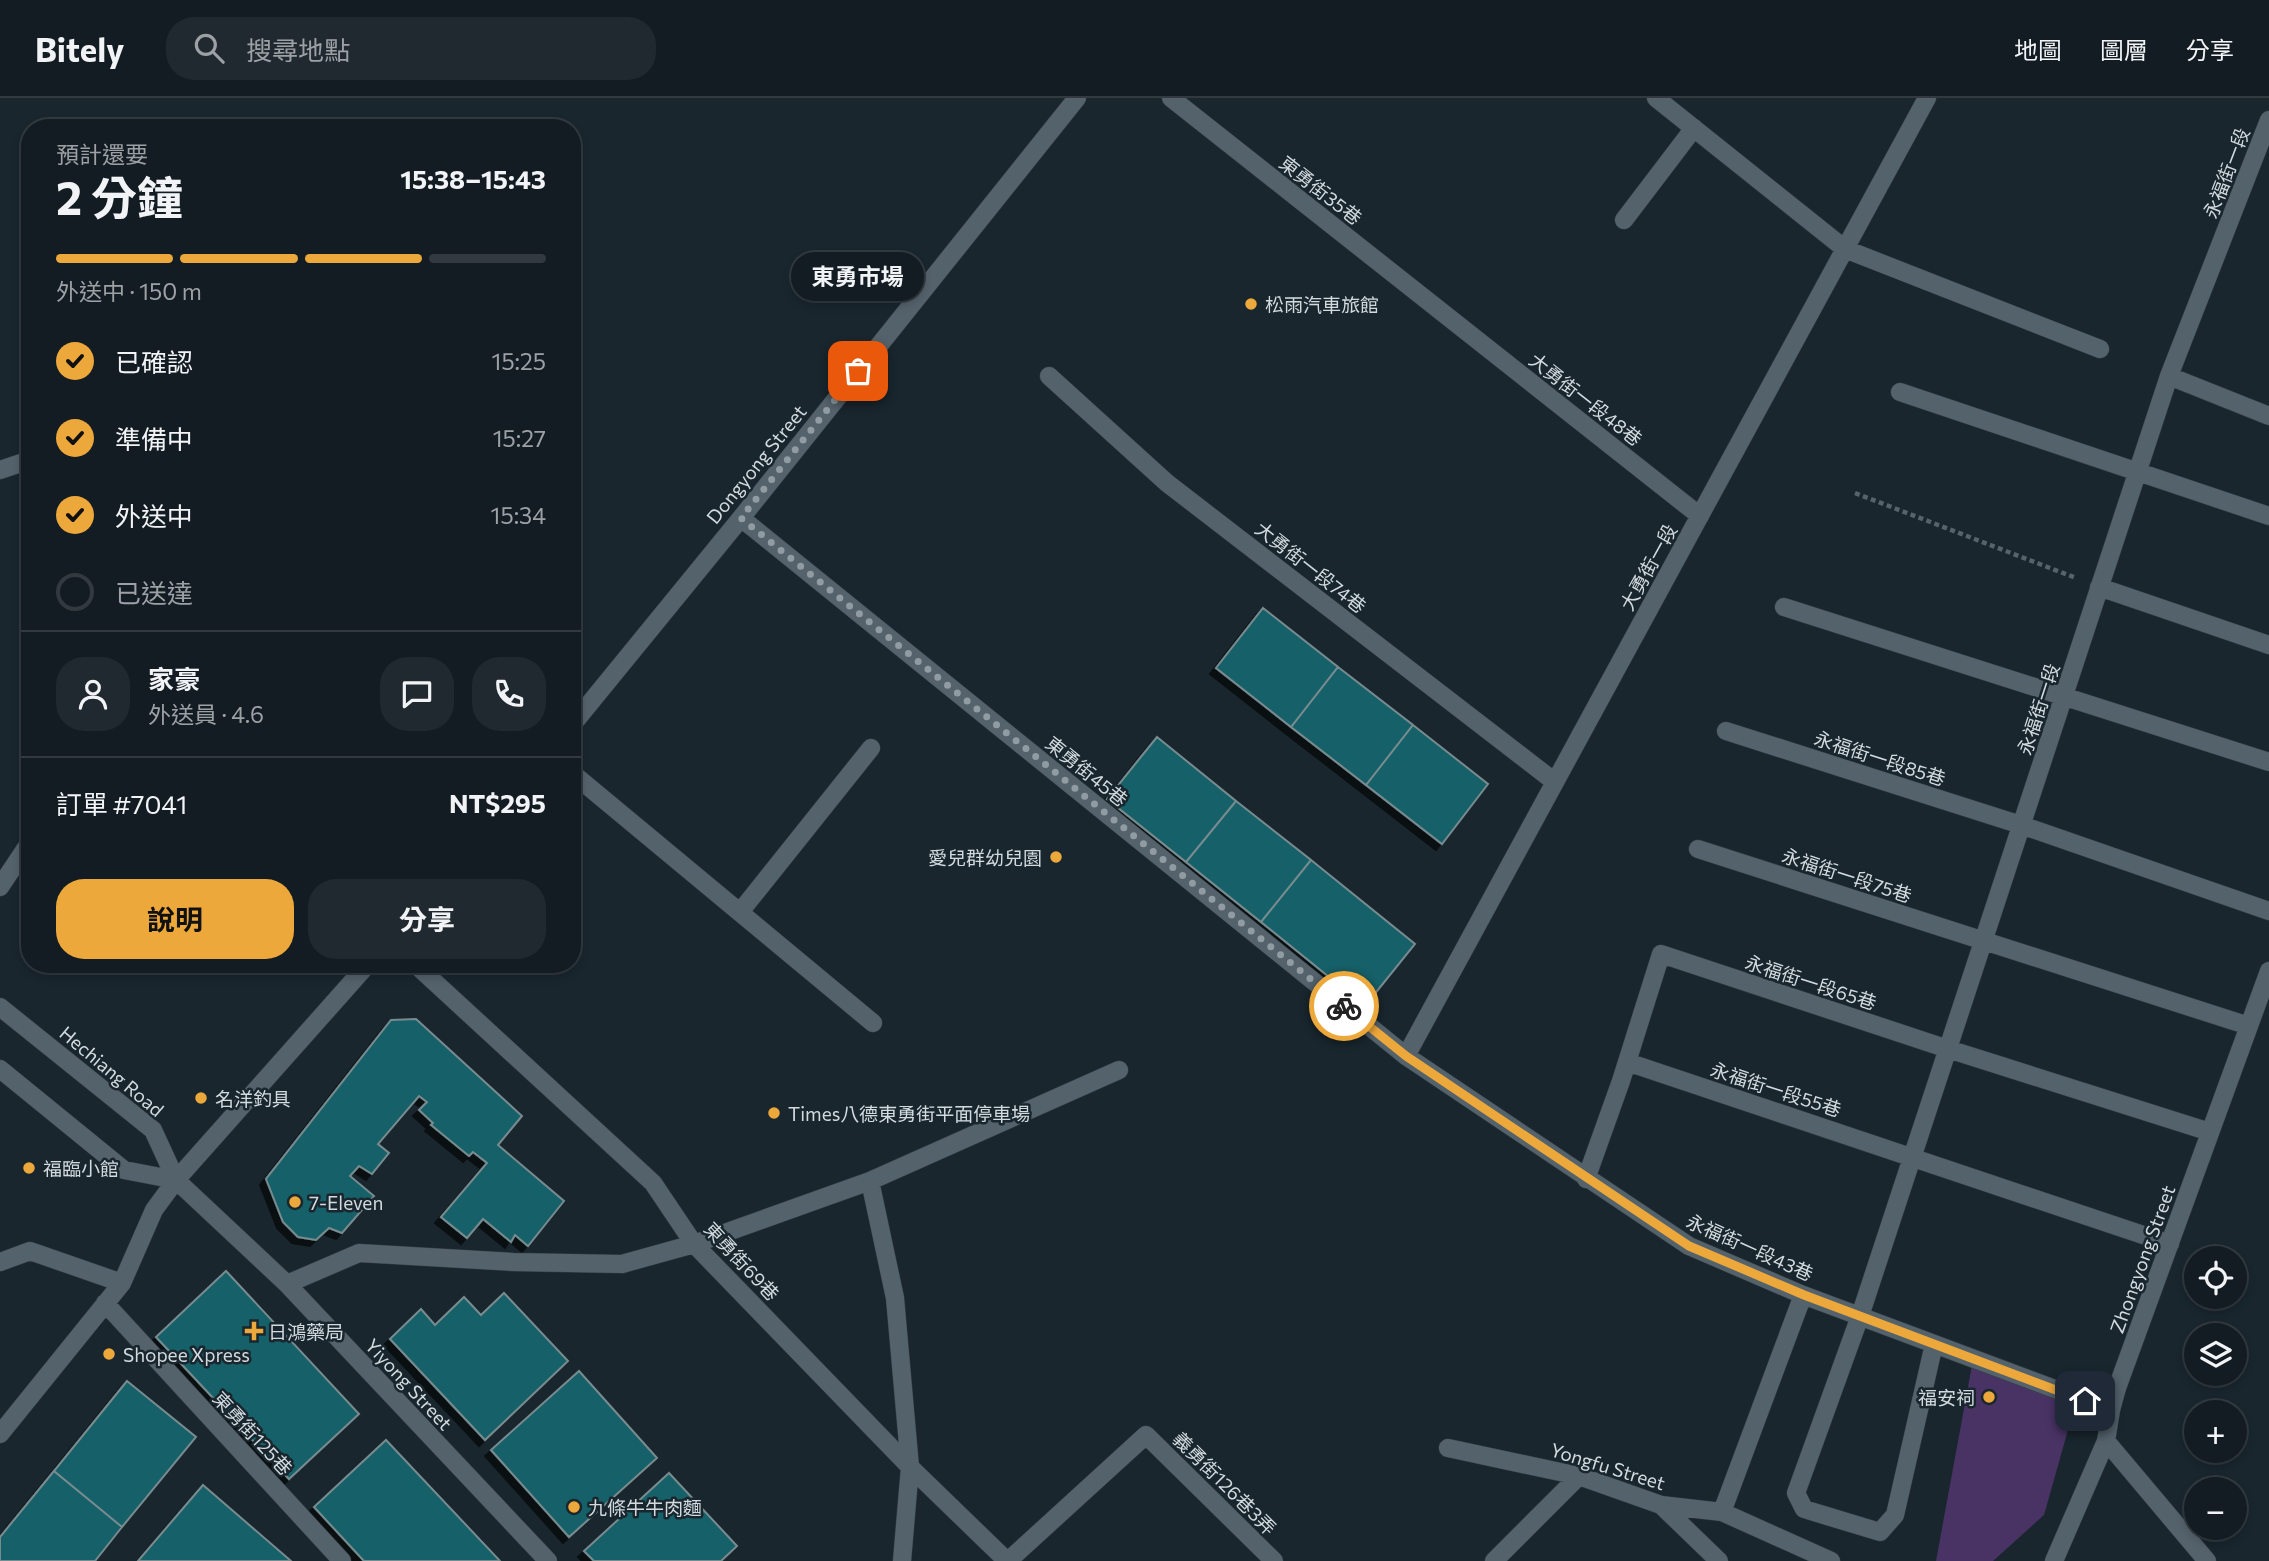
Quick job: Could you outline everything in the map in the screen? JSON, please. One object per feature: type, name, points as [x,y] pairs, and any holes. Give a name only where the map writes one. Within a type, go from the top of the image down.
[{"type":"street","name":"Dongyong Street","points":[[581,713],[741,518],[1077,98]]},
{"type":"street","name":"東勇街35巷","points":[[1171,98],[1446,315]]},
{"type":"street","points":[[1656,98],[1845,249],[2100,349]]},
{"type":"street","name":"大勇街一段","points":[[1406,1056],[1927,98]]},
{"type":"street","name":"永福街一段","points":[[1934,1344],[1895,1515],[1880,1532],[1804,1509],[1796,1493],[1860,1316],[2169,376],[2269,120]]},
{"type":"street","points":[[1624,220],[1694,128]]},
{"type":"street","name":"大勇街一段48巷","points":[[1446,315],[1700,516]]},
{"type":"street","name":"大勇街一段74巷","points":[[1049,376],[1167,482],[1555,782]]},
{"type":"street","points":[[2169,376],[2269,415]]},
{"type":"street","points":[[1900,392],[2269,516]]},
{"type":"street","points":[[0,470],[21,463]]},
{"type":"street","name":"東勇街45巷","points":[[741,518],[1406,1056]]},
{"type":"street","points":[[2099,587],[2269,645]]},
{"type":"street","points":[[1784,607],[2269,762]]},
{"type":"street","name":"永福街一段85巷","points":[[1726,732],[2021,825],[2269,911]]},
{"type":"street","points":[[740,912],[871,748]]},
{"type":"street","points":[[581,780],[873,1023]]},
{"type":"street","name":"永福街一段75巷","points":[[1698,849],[2249,1026]]},
{"type":"street","points":[[0,887],[21,856]]},
{"type":"street","name":"永福街一段65巷","points":[[1627,1062],[1661,954],[2210,1132]]},
{"type":"street","name":"Zhongyong Street","points":[[2054,1561],[2106,1441],[2111,1410],[2269,971]]},
{"type":"street","points":[[0,1434],[122,1283],[154,1210],[176,1180],[360,973]]},
{"type":"street","name":"東勇街69巷","points":[[425,973],[653,1183],[694,1244],[910,1467],[1007,1561]]},
{"type":"street","name":"Hechiang Road","points":[[0,1007],[153,1130],[176,1180]]},
{"type":"street","name":"永福街一段43巷","points":[[1406,1056],[1689,1246],[1804,1295],[2111,1410]]},
{"type":"street","points":[[1586,1179],[1627,1062]]},
{"type":"street","name":"永福街一段55巷","points":[[1627,1062],[2170,1244]]},
{"type":"street","points":[[0,1069],[124,1170],[176,1180]]},
{"type":"street","points":[[287,1284],[359,1253],[513,1262],[622,1264],[694,1244],[870,1181],[1119,1070]]},
{"type":"street","name":"Yiyong Street","points":[[176,1180],[287,1284],[548,1561]]},
{"type":"street","points":[[870,1181],[895,1298],[910,1467],[902,1561]]},
{"type":"street","points":[[0,1262],[30,1251],[122,1283]]},
{"type":"street","points":[[1722,1512],[1804,1295]]},
{"type":"street","name":"東勇街125巷","points":[[105,1303],[342,1561]]},
{"type":"street","name":"義勇街126巷3弄","points":[[1007,1561],[1146,1435],[1274,1561]]},
{"type":"street","points":[[2106,1441],[2207,1561]]},
{"type":"street","name":"Yongfu Street","points":[[1448,1448],[1579,1476],[1661,1505],[1722,1512],[1830,1561]]},
{"type":"street","points":[[1494,1561],[1579,1476]]},
{"type":"street","points":[[1661,1505],[1720,1561]]},
{"type":"path","points":[[1854,493],[2099,587]]},
{"type":"shaded area","points":[[1972,1365],[2072,1403],[2070,1423],[2044,1515],[1993,1561],[1936,1561]]},
{"type":"building","points":[[1263,608],[1338,667],[1291,727],[1216,668]]},
{"type":"building","points":[[1338,667],[1413,725],[1366,785],[1291,727]]},
{"type":"building","points":[[1413,725],[1488,784],[1442,844],[1366,785]]},
{"type":"building","points":[[1157,737],[1236,801],[1186,862],[1107,799]]},
{"type":"building","points":[[1236,801],[1311,860],[1261,922],[1186,862]]},
{"type":"building","points":[[1311,860],[1415,944],[1365,1006],[1261,922]]},
{"type":"building","points":[[416,1019],[522,1116],[498,1145],[564,1201],[528,1246],[515,1235],[511,1242],[483,1219],[467,1238],[441,1217],[487,1163],[473,1152],[469,1156],[431,1125],[433,1123],[419,1110],[427,1102],[419,1096],[378,1144],[389,1153],[372,1174],[359,1166],[350,1176],[374,1196],[342,1233],[329,1228],[316,1240],[298,1237],[283,1222],[266,1179],[391,1020]]},
{"type":"building","points":[[226,1271],[359,1414],[289,1479],[156,1337]]},
{"type":"building","points":[[504,1293],[568,1361],[485,1440],[390,1339],[421,1309],[435,1325],[464,1297],[481,1315]]},
{"type":"building","points":[[579,1371],[657,1458],[569,1537],[491,1450]]},
{"type":"building","points":[[127,1381],[196,1437],[122,1527],[54,1471]]},
{"type":"building","points":[[386,1440],[500,1561],[364,1561],[314,1507]]},
{"type":"building","points":[[54,1471],[122,1527],[95,1561],[0,1561],[0,1537]]},
{"type":"building","points":[[669,1473],[737,1546],[721,1561],[594,1561],[584,1551]]},
{"type":"building","points":[[203,1485],[291,1561],[138,1561]]},
{"type":"way so far","points":[[858,371],[741,518],[1344,1006]]},
{"type":"place","name":"松雨汽車旅館","points":[[1251,304]]},
{"type":"place","name":"東勇市場","points":[[858,371]]},
{"type":"place","name":"愛兒群幼兒園","points":[[1056,857]]},
{"type":"place","name":"名洋釣具","points":[[201,1098]]},
{"type":"place","name":"Times八德東勇街平面停車場","points":[[774,1113]]},
{"type":"place","name":"福臨小館","points":[[29,1168]]},
{"type":"place","name":"7-Eleven","points":[[295,1202]]},
{"type":"place","name":"日鴻藥局","points":[[254,1331]]},
{"type":"place","name":"Shopee Xpress","points":[[109,1354]]},
{"type":"place","name":"福安祠","points":[[1989,1397]]},
{"type":"place","name":"九條牛牛肉麵","points":[[574,1507]]},
{"type":"route","points":[[1344,1006],[1406,1056],[1689,1246],[1804,1295],[2085,1401]]}]
